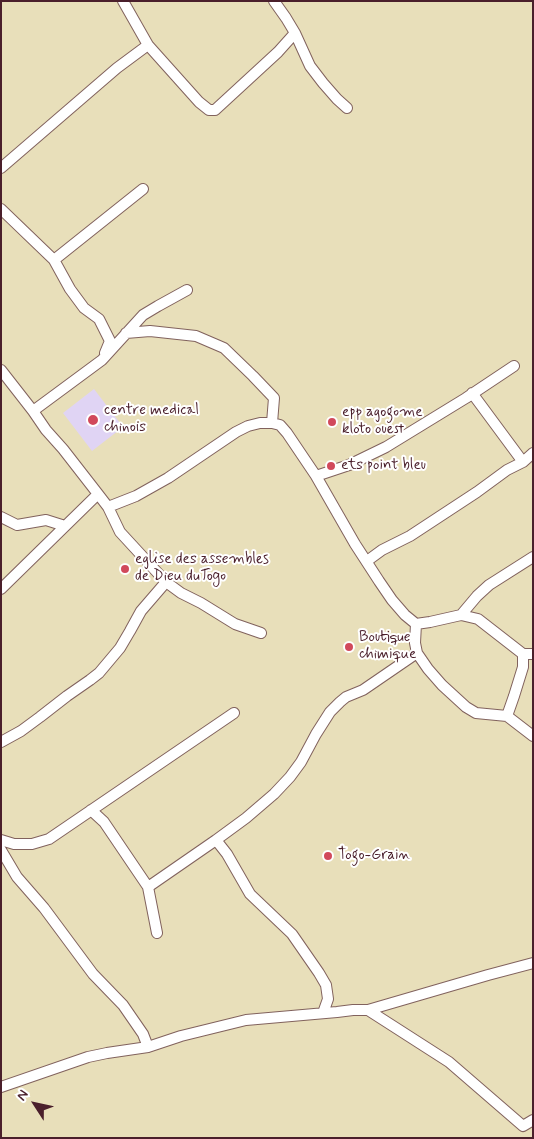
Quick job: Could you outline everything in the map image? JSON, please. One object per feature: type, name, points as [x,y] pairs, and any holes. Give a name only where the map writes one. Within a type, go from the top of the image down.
[{"type":"street","points":[[123,1],[148,45],[199,102],[209,110],[215,110],[278,52],[295,33]]},
{"type":"street","points":[[274,1],[295,33],[310,66],[322,83],[348,108]]},
{"type":"street","points":[[1,168],[117,68],[148,45]]},
{"type":"street","points":[[54,260],[143,189]]},
{"type":"street","points":[[1,209],[54,260],[70,289],[84,308],[99,319],[110,341],[102,360]]},
{"type":"street","points":[[33,411],[102,360],[144,315],[187,290]]},
{"type":"street","points":[[126,333],[150,331],[196,336],[224,348],[274,398],[272,423]]},
{"type":"street","points":[[316,476],[349,465],[386,447],[514,366]]},
{"type":"street","points":[[1,370],[108,507],[120,532],[166,582],[181,593],[235,624],[261,633]]},
{"type":"street","points":[[472,393],[523,462]]},
{"type":"street","points":[[108,507],[136,496],[168,478],[248,426],[260,423],[280,425],[316,476],[392,600],[405,615],[416,624],[462,615],[478,619],[528,654],[507,716]]},
{"type":"street","points":[[367,561],[382,550],[410,536],[533,454]]},
{"type":"street","points":[[1,590],[98,494]]},
{"type":"street","points":[[1,517],[17,525],[46,520],[66,526]]},
{"type":"street","points":[[462,615],[477,596],[489,585],[533,557]]},
{"type":"street","points":[[1,742],[21,731],[98,673],[120,648],[141,611],[166,582]]},
{"type":"street","points":[[416,624],[415,643],[417,653],[428,670],[442,685],[466,707],[476,713],[507,716],[533,736]]},
{"type":"street","points":[[148,887],[246,818],[274,794],[301,762],[330,712],[340,702],[346,697],[363,690],[417,653]]},
{"type":"street","points":[[1,840],[14,844],[32,844],[49,839],[234,713]]},
{"type":"street","points":[[91,810],[104,822],[148,887],[157,933]]},
{"type":"street","points":[[216,840],[227,854],[250,894],[292,934],[319,973],[326,986],[328,999],[323,1013]]},
{"type":"street","points":[[1,850],[18,877],[44,908],[93,974],[123,1005],[143,1034],[148,1046]]},
{"type":"street","points":[[1,1087],[88,1057],[148,1046],[246,1020],[368,1010],[533,963]]},
{"type":"street","points":[[368,1010],[449,1062],[533,1133]]},
{"type":"street","points":[[523,1126],[533,1120]]},
{"type":"shaded area","name":"centre medical chinois","points":[[94,389],[123,427],[92,451],[63,413]]},
{"type":"place","name":"centre medical chinois","points":[[93,420]]},
{"type":"place","name":"epp agogome kloto ouest","points":[[332,422]]},
{"type":"place","name":"ets point bleu","points":[[331,466]]},
{"type":"place","name":"eglise des assembles de Dieu duTogo","points":[[125,569]]},
{"type":"place","name":"Boutique chimique","points":[[349,647]]},
{"type":"place","name":"Togo-Grain","points":[[328,856]]}]
